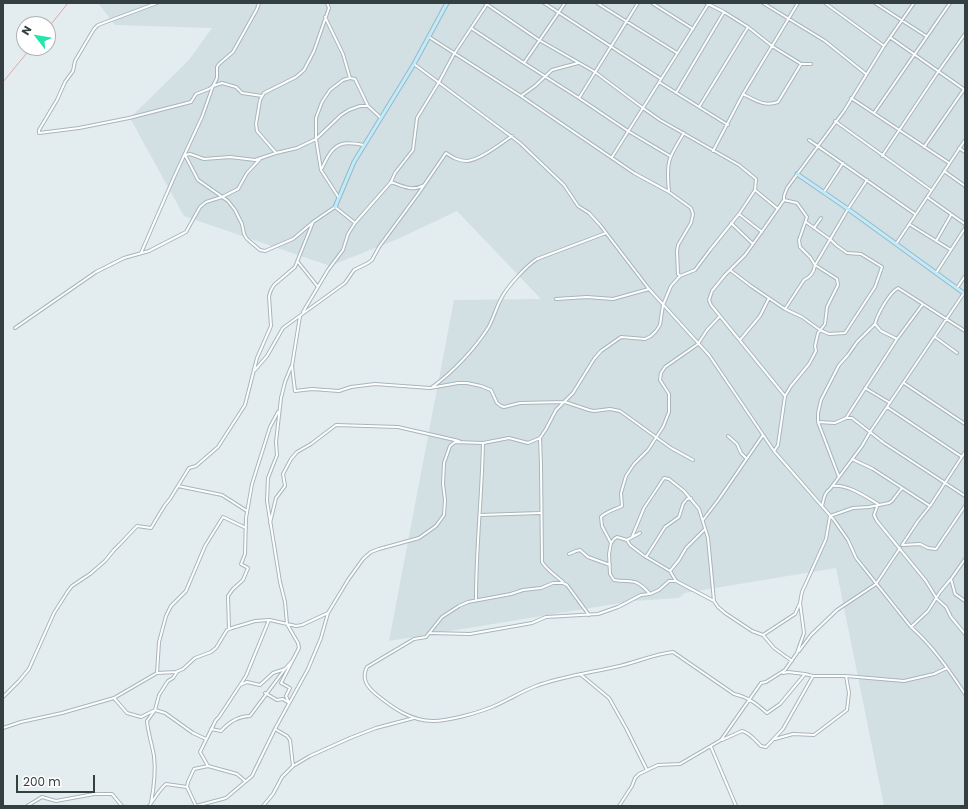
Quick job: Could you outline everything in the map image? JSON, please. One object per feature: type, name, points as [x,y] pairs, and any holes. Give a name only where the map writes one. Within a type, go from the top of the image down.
[{"type":"street","points":[[157,3],[103,23],[94,29],[75,61],[73,71],[65,82],[59,97],[39,130],[39,133],[78,128],[129,118],[191,102],[196,94],[222,83],[236,87],[242,93],[262,96]]},
{"type":"street","points":[[140,253],[202,117],[217,78],[217,67],[233,52],[259,3]]},
{"type":"street","points":[[276,153],[257,131],[257,113],[262,96],[290,78],[296,77],[308,65],[328,8],[327,3]]},
{"type":"street","points":[[185,155],[198,180],[228,201],[238,215],[247,239],[254,246],[263,251],[293,239],[313,222],[335,207],[354,162],[414,64],[447,3]]},
{"type":"street","points":[[544,3],[661,79]]},
{"type":"street","points":[[524,63],[559,14],[565,3]]},
{"type":"street","points":[[597,3],[677,53]]},
{"type":"street","points":[[579,98],[638,3]]},
{"type":"street","points":[[652,3],[692,29]]},
{"type":"street","points":[[763,3],[825,41],[866,74]]},
{"type":"street","points":[[713,151],[743,94],[798,3]]},
{"type":"street","points":[[825,3],[884,46]]},
{"type":"street","points":[[876,3],[926,36]]},
{"type":"street","points":[[785,396],[711,305],[710,296],[712,291],[745,255],[762,232],[784,200],[787,188],[835,121],[844,111],[884,46],[914,3]]},
{"type":"street","points":[[874,113],[950,3]]},
{"type":"street","points":[[254,371],[267,356],[283,328],[300,316],[303,312],[328,270],[344,250],[348,234],[355,223],[391,182],[395,173],[413,150],[417,118],[454,54],[486,4],[539,40],[595,72],[643,108],[684,134],[739,165],[756,179],[755,190],[696,270],[680,276],[671,286],[662,305],[660,325],[656,331],[645,339],[624,336],[614,340],[594,359],[576,389],[556,410],[540,438],[542,562],[545,568],[567,585],[589,614]]},
{"type":"street","points":[[612,157],[708,4],[748,27],[772,46],[801,64],[811,64]]},
{"type":"street","points":[[676,93],[724,12]]},
{"type":"street","points":[[325,17],[343,54],[350,78]]},
{"type":"street","points":[[699,107],[748,27]]},
{"type":"street","points":[[471,28],[628,131],[670,156]]},
{"type":"street","points":[[882,156],[898,130],[965,34]]},
{"type":"street","points":[[429,37],[521,96],[634,173],[669,192],[691,208],[693,214],[691,223],[678,245],[677,251],[678,274],[680,276]]},
{"type":"street","points":[[891,37],[938,72],[965,89],[924,147]]},
{"type":"street","points":[[521,96],[536,86],[552,70],[579,62]]},
{"type":"street","points":[[414,64],[512,136],[545,165],[564,185],[578,206],[589,213],[662,305],[678,320],[709,355],[774,451],[830,516],[848,540],[856,558],[911,627],[922,636],[965,694]]},
{"type":"street","points":[[743,94],[763,104],[778,102],[801,64]]},
{"type":"street","points":[[339,198],[321,170],[316,139],[316,118],[322,102],[330,90],[344,80],[350,78],[355,79],[368,106],[381,118]]},
{"type":"street","points":[[659,82],[728,125]]},
{"type":"street","points":[[851,98],[949,163]]},
{"type":"street","points":[[185,155],[190,154],[204,159],[230,157],[255,160],[260,159],[297,148],[316,139],[341,115],[360,106],[368,106]]},
{"type":"street","points":[[835,121],[882,156],[932,190]]},
{"type":"street","points":[[669,192],[667,171],[670,156],[684,134]]},
{"type":"street","points":[[391,182],[404,187],[419,188],[425,184],[446,153],[456,159],[467,161],[478,158],[512,136]]},
{"type":"street","points":[[809,140],[915,214]]},
{"type":"street","points":[[896,244],[965,140]]},
{"type":"street","points":[[321,170],[334,148],[342,144],[364,145]]},
{"type":"street","points":[[959,148],[965,152]]},
{"type":"street","points":[[15,328],[96,272],[124,258],[149,251],[186,232],[200,207],[206,202],[222,197],[238,189],[248,172],[260,159]]},
{"type":"street","points":[[824,192],[843,164]]},
{"type":"street","points":[[944,171],[965,186]]},
{"type":"street","points":[[303,312],[345,283],[354,270],[372,260],[379,247],[432,174]]},
{"type":"street","points":[[797,174],[965,294],[870,432],[862,446],[825,495],[822,506]]},
{"type":"street","points":[[785,309],[804,280],[809,278],[848,209],[867,180]]},
{"type":"street","points":[[755,190],[778,209]]},
{"type":"street","points":[[927,197],[965,224]]},
{"type":"street","points":[[774,451],[778,445],[785,396],[809,364],[816,350],[816,337],[825,324],[827,307],[838,285],[837,279],[815,266],[810,257],[800,247],[799,240],[807,217],[797,203],[784,200]]},
{"type":"street","points":[[335,207],[355,223]]},
{"type":"street","points":[[738,214],[762,232]]},
{"type":"street","points":[[936,241],[951,215]]},
{"type":"street","points":[[814,228],[821,218]]},
{"type":"street","points":[[3,697],[29,669],[54,613],[72,586],[90,574],[105,561],[137,526],[151,528],[189,468],[196,466],[209,456],[223,440],[245,405],[257,358],[271,326],[270,290],[292,270],[298,262],[313,222]]},
{"type":"street","points":[[730,270],[785,309],[802,317],[820,330],[830,334],[843,334],[848,331],[875,287],[882,269],[880,264],[861,254],[847,253],[806,222]]},
{"type":"street","points":[[731,223],[753,244]]},
{"type":"street","points":[[909,224],[951,250]]},
{"type":"street","points":[[936,273],[965,228]]},
{"type":"street","points":[[430,388],[448,374],[482,338],[495,315],[502,297],[519,275],[530,264],[537,259],[606,233]]},
{"type":"street","points":[[298,262],[318,287]]},
{"type":"street","points":[[957,288],[965,276]]},
{"type":"street","points":[[839,477],[818,422],[818,413],[821,400],[839,364],[848,355],[857,342],[875,324],[876,319],[894,290],[898,288],[965,331]]},
{"type":"street","points":[[556,299],[587,297],[613,299],[649,289]]},
{"type":"street","points":[[740,340],[760,316],[769,298]]},
{"type":"street","points":[[846,418],[897,339],[923,304]]},
{"type":"street","points":[[300,316],[292,366],[294,389],[297,391],[312,389],[339,391],[351,387],[375,384],[430,388],[458,383],[467,383],[491,390],[499,405],[504,407],[520,403],[565,402],[594,411],[610,409],[620,411],[671,448],[693,460]]},
{"type":"street","points":[[611,543],[602,526],[600,517],[606,512],[615,510],[622,506],[621,493],[626,476],[634,464],[648,450],[663,427],[669,407],[669,394],[660,380],[661,373],[665,367],[698,344],[707,330],[720,316]]},
{"type":"street","points":[[875,324],[881,331],[897,339]]},
{"type":"street","points":[[935,337],[957,353]]},
{"type":"street","points":[[289,703],[286,696],[290,688],[281,683],[299,648],[298,642],[287,624],[285,602],[280,582],[267,501],[268,478],[277,455],[276,442],[279,410],[285,382],[292,366]]},
{"type":"street","points":[[904,383],[965,424]]},
{"type":"street","points":[[865,388],[890,403]]},
{"type":"street","points":[[887,407],[962,457]]},
{"type":"street","points":[[3,728],[114,698],[157,673],[178,671],[183,669],[195,658],[211,652],[216,648],[229,629],[228,596],[243,580],[248,568],[241,564],[245,554],[247,511],[252,484],[268,432],[279,410]]},
{"type":"street","points":[[818,422],[835,423],[846,418],[852,418],[870,432],[945,481],[965,496]]},
{"type":"street","points":[[270,525],[276,498],[285,486],[283,474],[291,458],[297,452],[311,444],[336,425],[398,427],[460,442],[483,443],[509,438],[528,443],[540,438]]},
{"type":"street","points":[[702,520],[719,499],[763,435]]},
{"type":"street","points":[[728,436],[737,444],[741,453],[746,458]]},
{"type":"street","points":[[245,781],[237,774],[208,766],[194,769],[187,787],[196,806],[226,798],[252,776],[275,729],[308,669],[321,638],[328,613],[363,558],[370,552],[419,538],[431,530],[440,521],[445,510],[446,500],[443,484],[446,455],[450,446],[456,442],[460,442]]},
{"type":"street","points":[[476,600],[483,443]]},
{"type":"street","points":[[721,740],[760,683],[766,682],[785,670],[811,635],[837,610],[876,584],[965,452]]},
{"type":"street","points":[[852,459],[873,469],[930,506]]},
{"type":"street","points":[[632,537],[644,508],[664,478],[669,478],[691,498],[699,509],[708,538],[714,601],[718,607],[736,622],[752,632],[763,635],[774,648],[792,661]]},
{"type":"street","points":[[832,486],[837,485],[845,488],[878,504]]},
{"type":"street","points":[[178,486],[222,495],[247,511]]},
{"type":"street","points":[[830,516],[853,508],[869,507],[891,502],[902,488]]},
{"type":"street","points":[[646,557],[665,526],[679,517],[683,504],[691,498]]},
{"type":"street","points":[[878,504],[874,515],[877,521],[926,581],[937,599],[946,607],[951,617],[965,634]]},
{"type":"street","points":[[902,545],[920,544],[928,548],[936,549],[965,506]]},
{"type":"street","points":[[480,515],[541,513]]},
{"type":"street","points":[[763,635],[795,614],[800,603],[804,585],[826,539],[830,516]]},
{"type":"street","points":[[157,673],[159,642],[166,616],[173,604],[186,591],[192,581],[196,565],[213,534],[224,518],[246,528]]},
{"type":"street","points":[[670,570],[679,560],[686,548],[705,528]]},
{"type":"street","points":[[626,540],[640,533]]},
{"type":"street","points":[[650,594],[643,586],[632,581],[614,580],[610,574],[609,554],[611,543],[614,539],[617,538],[626,540],[630,545],[646,557],[670,570],[676,581]]},
{"type":"street","points":[[569,554],[580,550],[588,557],[610,565]]},
{"type":"street","points":[[911,627],[928,611],[937,599],[940,592],[965,559]]},
{"type":"street","points":[[951,579],[955,594],[965,602]]},
{"type":"street","points":[[430,633],[470,634],[532,623],[546,617],[605,612],[641,595],[650,594],[659,590],[667,582],[672,580],[714,601]]},
{"type":"street","points":[[563,583],[553,583],[541,588],[476,600],[459,606],[440,619],[430,633],[425,637],[414,639],[367,667],[364,676],[366,683],[377,695],[398,711],[414,718],[434,721],[458,717],[492,707],[535,686],[674,652],[734,694],[742,695],[768,713],[780,704],[805,674]]},
{"type":"street","points":[[797,653],[804,633],[800,603]]},
{"type":"street","points":[[229,629],[255,621],[269,620],[296,626],[302,625],[328,613]]},
{"type":"street","points":[[208,766],[200,752],[211,729],[246,676],[269,620]]},
{"type":"street","points":[[211,729],[221,731],[232,721],[242,716],[250,716],[292,660]]},
{"type":"street","points":[[239,686],[247,682],[260,685],[273,672],[285,668]]},
{"type":"street","points":[[780,674],[788,672],[813,676],[846,676],[904,681],[934,674],[947,668]]},
{"type":"street","points":[[150,805],[155,783],[155,771],[154,756],[147,721],[155,710],[168,681],[173,678],[178,671]]},
{"type":"street","points":[[580,674],[609,698],[647,770]]},
{"type":"street","points":[[619,806],[632,786],[635,778],[658,765],[680,764],[721,740],[742,732],[748,733],[761,746],[766,747],[783,729],[813,676]]},
{"type":"street","points":[[773,739],[793,734],[814,734],[847,710],[849,693],[846,676]]},
{"type":"street","points":[[265,694],[277,700],[283,699],[289,703]]},
{"type":"street","points":[[114,698],[127,713],[141,717],[155,710],[165,713],[193,733],[206,739]]},
{"type":"street","points":[[264,806],[285,773],[293,766],[310,756],[356,736],[414,718]]},
{"type":"street","points":[[275,729],[287,736],[290,740],[293,766]]},
{"type":"street","points":[[711,747],[736,806]]},
{"type":"street","points":[[150,805],[155,799],[159,790],[166,784],[187,787]]},
{"type":"street","points":[[27,806],[42,797],[56,802],[94,794],[112,794],[122,806]]},
{"type":"shaded area","points":[[98,3],[965,3],[965,806],[884,806],[836,568],[685,593],[679,598],[633,601],[389,641],[454,300],[541,299],[457,211],[400,238],[330,266],[184,216],[130,118],[189,60],[212,28],[115,25]]},
{"type":"waterway","points":[[56,18],[68,3]]},
{"type":"waterway","points":[[3,82],[24,56]]}]
